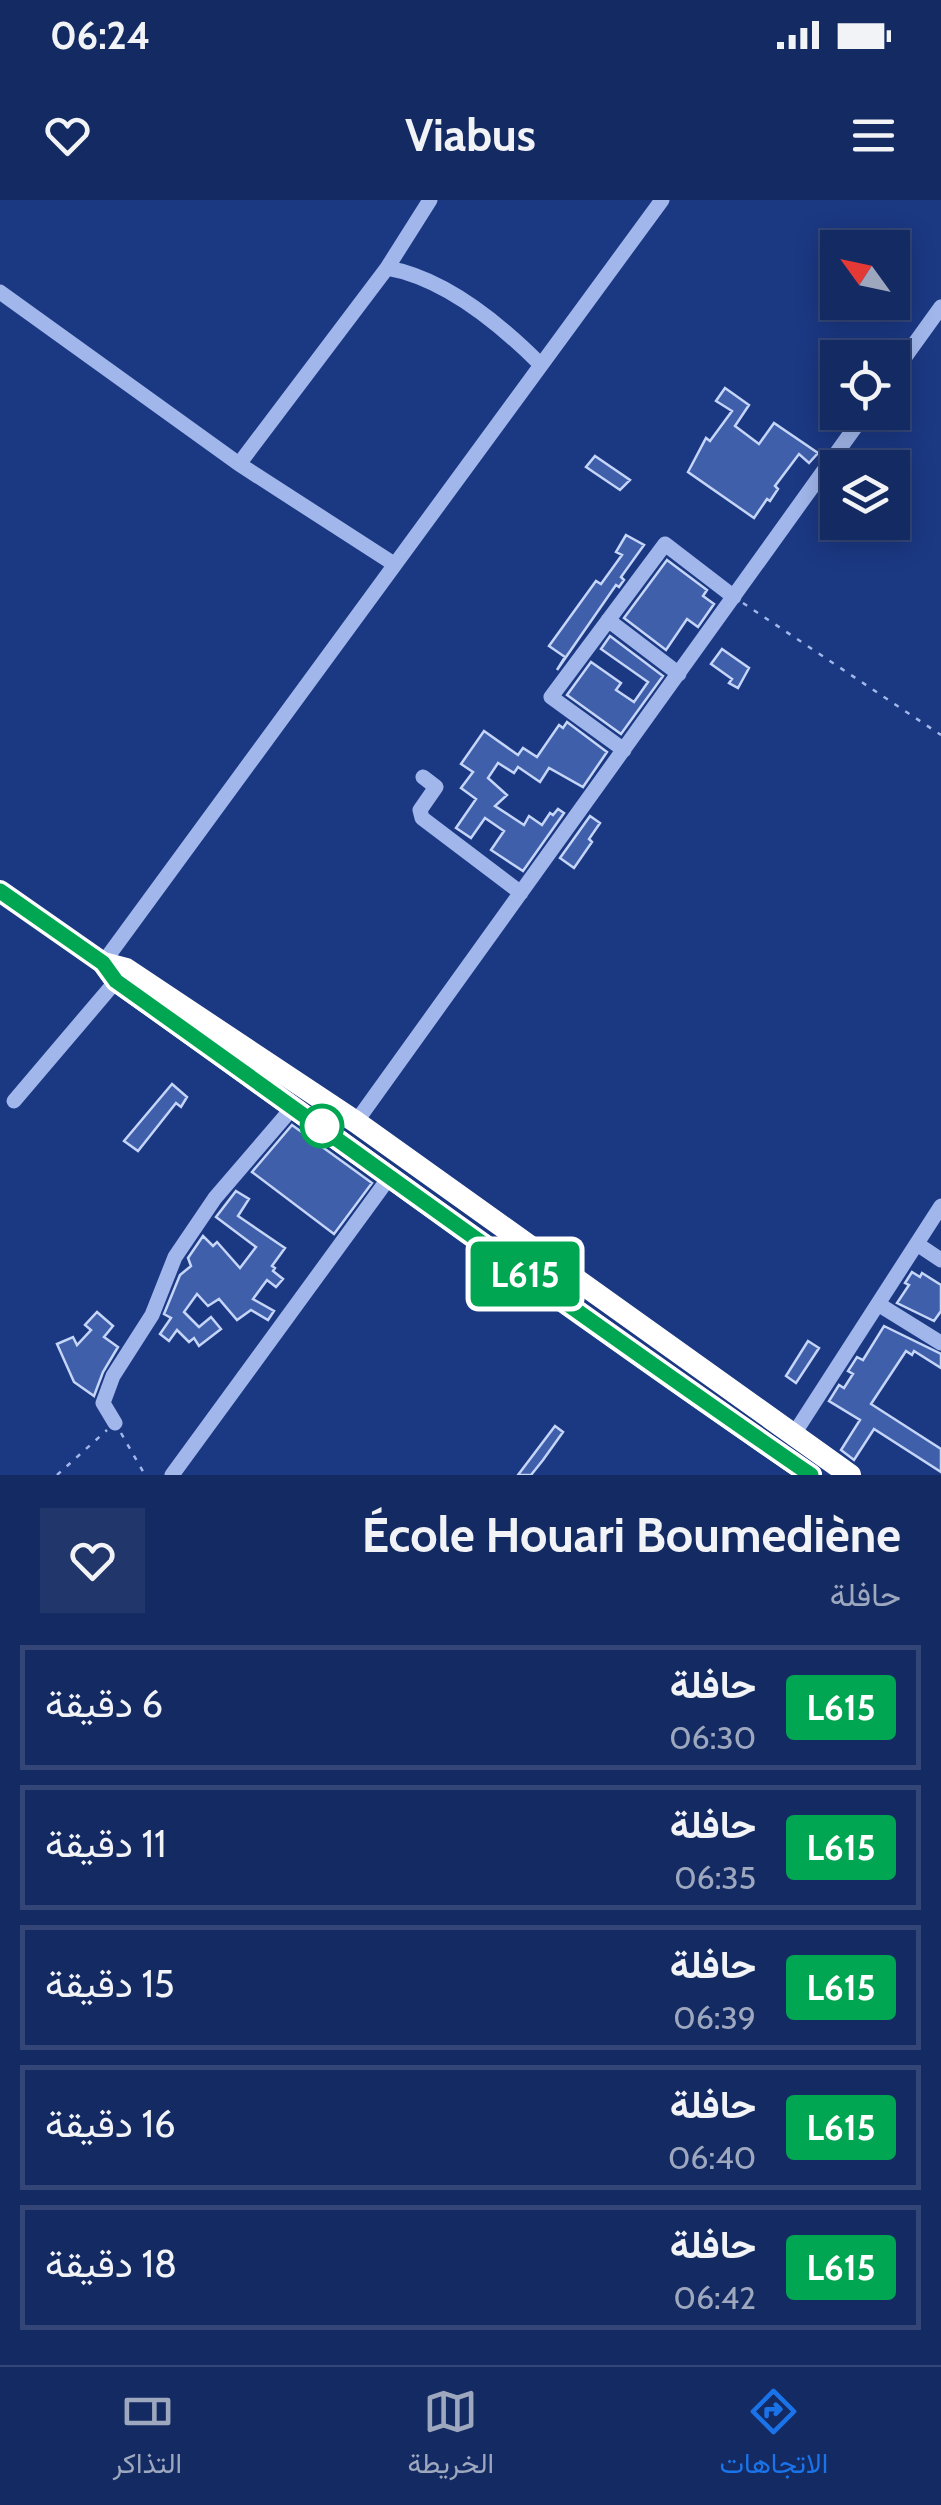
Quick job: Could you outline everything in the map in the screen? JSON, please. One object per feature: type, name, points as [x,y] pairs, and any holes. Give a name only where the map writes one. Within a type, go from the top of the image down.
[{"type":"highway","points":[[110,972],[126,968],[356,1122],[850,1475]]},
{"type":"highway","points":[[110,972],[593,1324],[811,1475]]},
{"type":"main road","points":[[0,891],[110,972]]},
{"type":"street","points":[[239,464],[387,268],[430,200]]},
{"type":"street","points":[[14,1101],[110,972],[394,564],[662,200]]},
{"type":"street","points":[[387,268],[406,273],[460,300],[519,343],[540,364]]},
{"type":"street","points":[[0,292],[239,464],[394,564]]},
{"type":"street","points":[[910,350],[941,307]]},
{"type":"street","points":[[356,1122],[853,430]]},
{"type":"street","points":[[624,750],[551,697],[664,544],[734,597]]},
{"type":"street","points":[[608,620],[679,674]]},
{"type":"street","points":[[424,777],[436,787],[420,810],[422,818],[522,893]]},
{"type":"street","points":[[115,1422],[103,1403],[114,1376],[152,1315],[174,1257],[215,1198],[294,1106]]},
{"type":"street","points":[[172,1475],[391,1176]]},
{"type":"street","points":[[792,1437],[941,1206]]},
{"type":"street","points":[[917,1244],[941,1260]]},
{"type":"street","points":[[878,1304],[941,1343]]},
{"type":"path","points":[[734,597],[941,735]]},
{"type":"path","points":[[57,1475],[115,1422],[144,1475]]},
{"type":"building","points":[[725,388],[749,405],[735,426],[759,444],[774,423],[818,453],[809,463],[799,454],[775,486],[778,489],[770,501],[767,499],[754,518],[688,472],[706,438],[710,441],[732,411],[716,401]]},
{"type":"building","points":[[595,456],[630,480],[620,490],[586,467]]},
{"type":"building","points":[[626,535],[644,545],[621,577],[624,580],[619,587],[616,585],[557,670],[565,657],[549,646],[596,581],[601,584],[622,555],[616,552]]},
{"type":"building","points":[[667,560],[707,590],[703,596],[714,604],[698,627],[687,619],[666,650],[624,618]]},
{"type":"building","points":[[610,636],[663,676],[621,734],[567,695],[591,662],[621,683],[616,690],[634,702],[648,682],[601,649]]},
{"type":"building","points":[[722,649],[749,668],[738,688],[711,664]]},
{"type":"building","points":[[567,722],[607,752],[583,787],[549,768],[540,782],[518,767],[514,773],[498,763],[488,778],[507,795],[495,806],[524,825],[529,816],[542,825],[550,813],[553,815],[558,809],[564,813],[523,871],[491,850],[504,831],[485,818],[471,838],[456,828],[476,799],[461,788],[473,772],[461,764],[484,731],[518,755],[523,748],[537,757],[559,725],[563,728]]},
{"type":"building","points":[[590,816],[600,823],[574,868],[560,858]]},
{"type":"building","points":[[172,1084],[187,1097],[181,1107],[176,1103],[138,1151],[124,1141]]},
{"type":"building","points":[[292,1125],[372,1183],[334,1234],[252,1172]]},
{"type":"building","points":[[236,1191],[249,1199],[238,1216],[285,1248],[272,1266],[283,1279],[276,1287],[267,1280],[253,1299],[274,1311],[268,1320],[251,1310],[237,1320],[219,1299],[208,1306],[197,1294],[184,1312],[199,1327],[211,1317],[221,1329],[199,1346],[194,1338],[189,1342],[177,1330],[169,1341],[160,1334],[171,1318],[164,1314],[180,1275],[191,1266],[188,1258],[203,1236],[213,1246],[217,1242],[240,1268],[256,1247],[216,1217]]},
{"type":"building","points":[[912,1272],[920,1277],[922,1273],[941,1285],[941,1311],[934,1321],[897,1303]]},
{"type":"building","points":[[97,1312],[113,1326],[104,1337],[118,1347],[94,1396],[74,1382],[57,1344],[73,1337],[77,1345],[91,1330],[85,1325]]},
{"type":"building","points":[[884,1326],[941,1354],[941,1368],[914,1351],[912,1355],[906,1351],[871,1404],[941,1449],[941,1472],[874,1429],[854,1460],[841,1450],[860,1420],[829,1401],[839,1385],[844,1388],[857,1357],[863,1360]]},
{"type":"building","points":[[808,1341],[819,1348],[796,1383],[786,1376]]},
{"type":"building","points":[[555,1426],[563,1432],[543,1460],[531,1475],[518,1475]]},
{"type":"bus line","name":"L615","points":[[0,891],[103,963],[116,981],[593,1324],[811,1475]]}]
